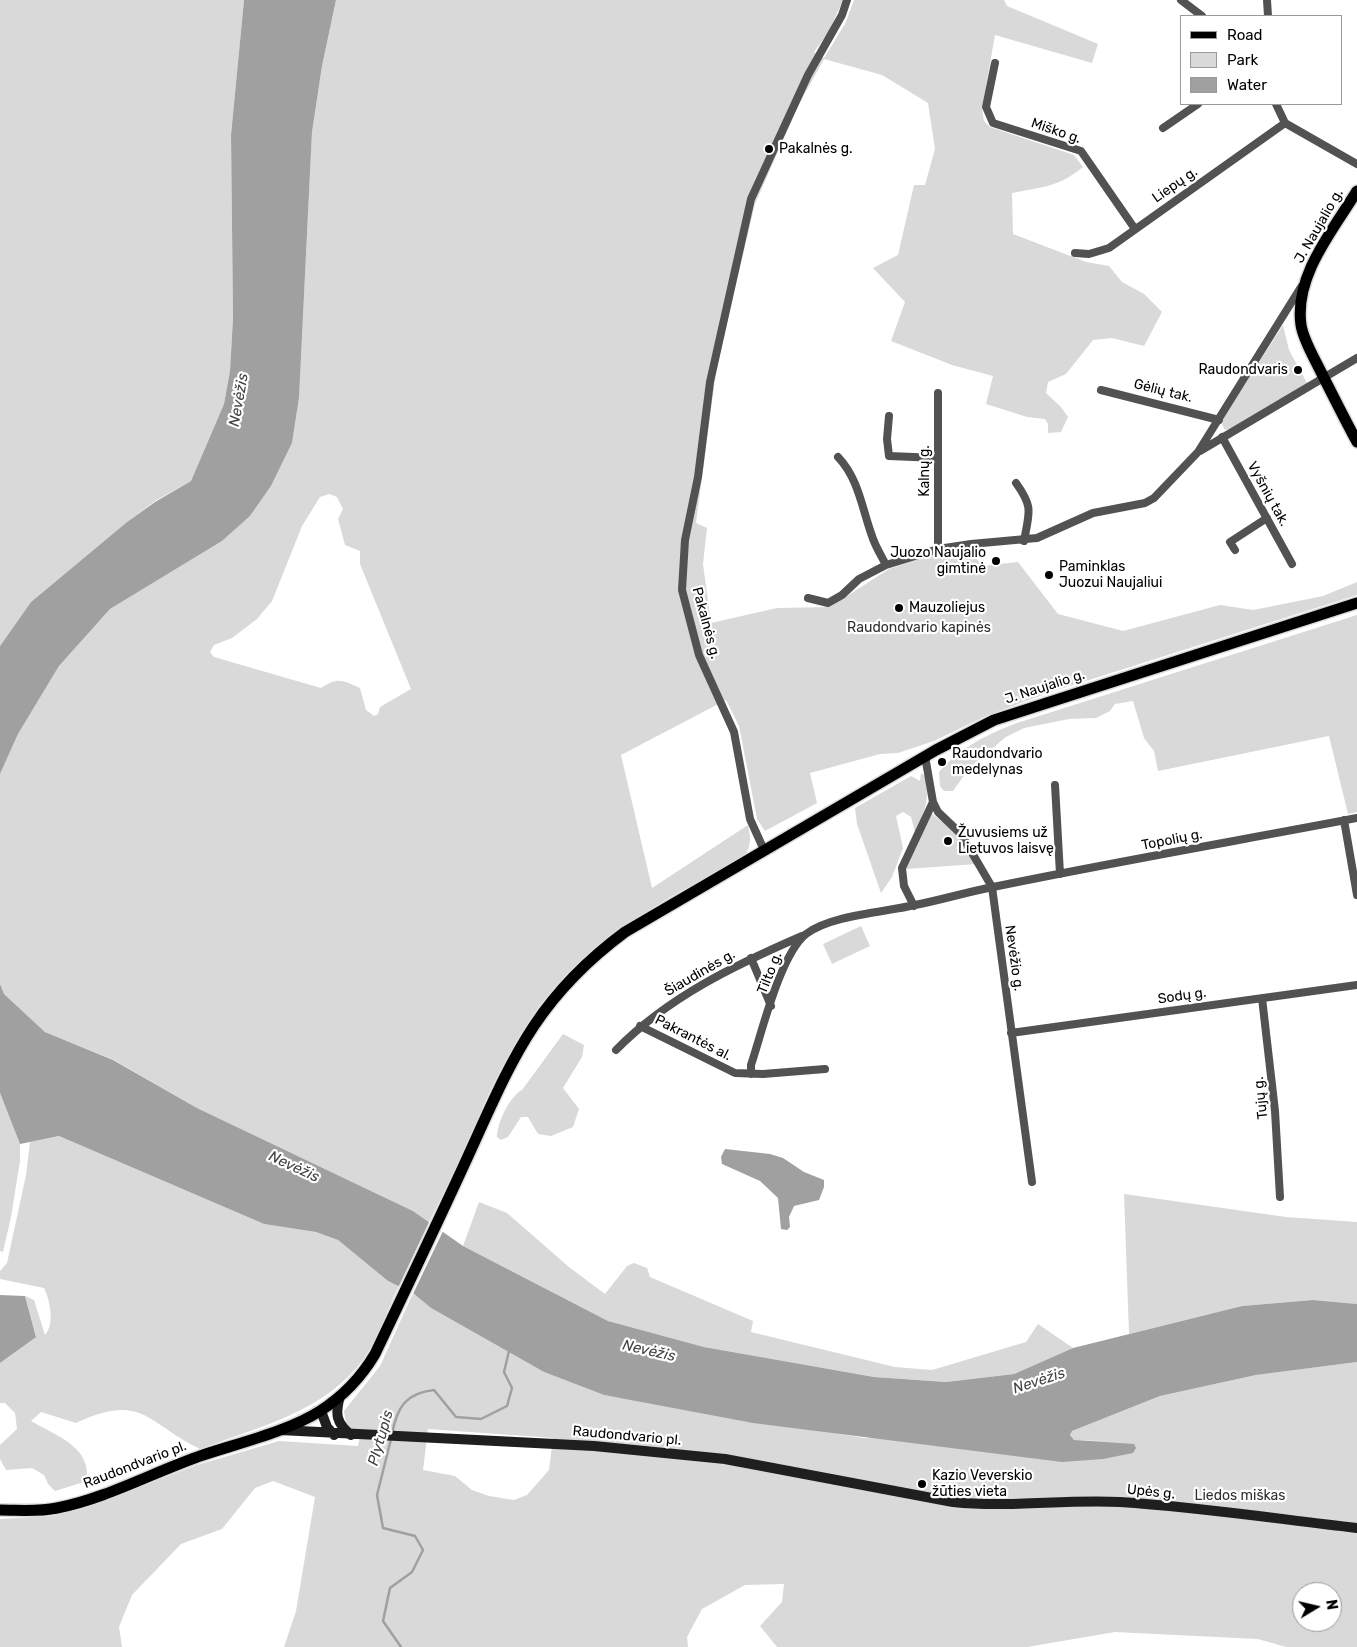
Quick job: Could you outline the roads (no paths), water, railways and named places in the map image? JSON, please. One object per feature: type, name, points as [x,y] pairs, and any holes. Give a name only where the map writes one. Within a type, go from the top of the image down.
[{"type":"main road","name":"J. Naujalio g.","points":[[1357,191],[1322,247],[1307,279],[1300,304],[1301,327],[1357,442]]},
{"type":"main road","name":"J. Naujalio g.","points":[[340,1396],[368,1365],[452,1190],[491,1103],[518,1050],[540,1015],[569,980],[604,948],[625,932],[980,726],[1010,714],[1357,603]]},
{"type":"main road","points":[[321,1411],[340,1396]]},
{"type":"main road","points":[[336,1418],[340,1396]]},
{"type":"main road","points":[[321,1411],[336,1418],[350,1435]]},
{"type":"main road","points":[[321,1411],[327,1427],[334,1435]]},
{"type":"main road","name":"Raudondvario pl.","points":[[0,1510],[34,1510],[73,1505],[198,1457],[277,1430],[321,1411]]},
{"type":"main road","name":"Raudondvario pl.","points":[[277,1430],[334,1435],[594,1446],[725,1459],[971,1504]]},
{"type":"main road","name":"Upės g.","points":[[971,1504],[1120,1502],[1357,1528]]},
{"type":"street","name":"Pakalnės g.","points":[[764,850],[750,818],[734,732],[700,655],[682,590],[685,540],[698,477],[710,382],[751,199],[808,75],[842,15],[847,0]]},
{"type":"street","points":[[1181,0],[1201,15]]},
{"type":"street","points":[[1267,0],[1268,15]]},
{"type":"street","name":"Miško g.","points":[[996,63],[986,107],[993,123],[1081,151],[1136,229]]},
{"type":"street","points":[[1162,128],[1196,105]]},
{"type":"street","points":[[1276,105],[1285,122],[1357,164]]},
{"type":"street","name":"Liepų g.","points":[[1075,253],[1089,254],[1100,251],[1136,229],[1285,122]]},
{"type":"street","points":[[808,598],[828,603],[842,595],[859,579],[886,565],[938,549],[971,544],[1024,541],[1048,535],[1093,513],[1144,503],[1154,498],[1198,452],[1307,279]]},
{"type":"street","points":[[1198,452],[1357,358]]},
{"type":"street","name":"Gėlių tak.","points":[[1101,390],[1219,420]]},
{"type":"street","name":"Kalnų g.","points":[[938,394],[938,549]]},
{"type":"street","points":[[889,416],[887,439],[889,456],[938,458]]},
{"type":"street","name":"Vyšnių tak.","points":[[1222,437],[1292,564]]},
{"type":"street","points":[[838,457],[848,467],[855,480],[873,538],[886,565]]},
{"type":"street","points":[[1016,482],[1030,506],[1024,541]]},
{"type":"street","points":[[1235,550],[1230,542],[1267,518]]},
{"type":"street","points":[[914,906],[904,886],[902,868],[932,802],[926,756]]},
{"type":"street","points":[[1055,785],[1060,874]]},
{"type":"street","name":"Nevėžio g.","points":[[932,802],[938,812],[961,834],[992,887],[1032,1182]]},
{"type":"street","name":"Topolių g.","points":[[992,887],[1357,818]]},
{"type":"street","points":[[1344,820],[1357,895]]},
{"type":"street","points":[[806,934],[827,924],[872,912],[914,906],[992,887]]},
{"type":"street","name":"Šiaudinės g.","points":[[616,1050],[640,1026],[678,999],[751,958],[806,934]]},
{"type":"street","name":"Tilto g.","points":[[751,1074],[751,1065],[785,964],[806,934]]},
{"type":"street","name":"Šiaudinės g.","points":[[751,958],[771,1006]]},
{"type":"street","name":"Sodų g.","points":[[1012,1033],[1357,985]]},
{"type":"street","name":"Tujų g.","points":[[1262,998],[1275,1111],[1280,1197]]},
{"type":"street","name":"Pakrantės al.","points":[[640,1026],[735,1073],[751,1074],[825,1069]]},
{"type":"water","name":"Nevėžis","points":[[244,0],[336,0],[322,66],[312,132],[299,398],[292,443],[271,486],[250,516],[222,541],[110,609],[59,666],[18,734],[0,774],[0,646],[31,602],[127,522],[155,502],[191,481],[224,404],[230,371],[233,318],[231,135]]},
{"type":"water","name":"Nevėžis","points":[[0,984],[4,994],[45,1032],[113,1060],[197,1108],[413,1211],[463,1246],[608,1321],[704,1347],[874,1377],[946,1382],[1014,1374],[1073,1348],[1242,1306],[1313,1300],[1357,1304],[1357,1362],[1256,1375],[1160,1396],[1072,1431],[1070,1435],[1074,1440],[1134,1444],[1136,1448],[1133,1453],[1103,1459],[1062,1462],[753,1423],[604,1395],[544,1372],[431,1308],[413,1293],[388,1281],[338,1240],[316,1232],[264,1224],[59,1136],[20,1144],[0,1093]]},
{"type":"water","points":[[725,1149],[770,1154],[783,1158],[804,1172],[824,1180],[824,1187],[819,1200],[794,1206],[789,1217],[790,1227],[787,1230],[781,1229],[778,1198],[760,1181],[722,1164],[721,1157]]},
{"type":"water","points":[[0,1295],[25,1296],[36,1337],[0,1363]]},
{"type":"waterway","name":"Plytupis","points":[[392,1434],[397,1416],[404,1403],[416,1394],[424,1392],[434,1390],[456,1417],[481,1419],[507,1406],[512,1388],[504,1372],[509,1351]]},
{"type":"waterway","name":"Plytupis","points":[[391,1439],[377,1495],[383,1528],[415,1536],[423,1550],[412,1572],[390,1588],[383,1621],[401,1647]]},
{"type":"place","name":"Pakalnės g.","points":[[769,149]]},
{"type":"place","name":"Raudondvaris","points":[[1298,370]]},
{"type":"place","name":"Juozo Naujalio gimtinė","points":[[996,561]]},
{"type":"place","name":"Paminklas Juozui Naujaliui","points":[[1049,575]]},
{"type":"place","name":"Mauzoliejus","points":[[899,608]]},
{"type":"place","name":"Raudondvario medelynas","points":[[942,762]]},
{"type":"place","name":"Žuvusiems už Lietuvos laisvę","points":[[948,841]]},
{"type":"place","name":"Kazio Veverskio žūties vieta","points":[[922,1484]]},
{"type":"park label","name":"Raudondvario kapinės","points":[[919,628]]},
{"type":"park label","name":"Liedos miškas","points":[[1240,1496]]}]
